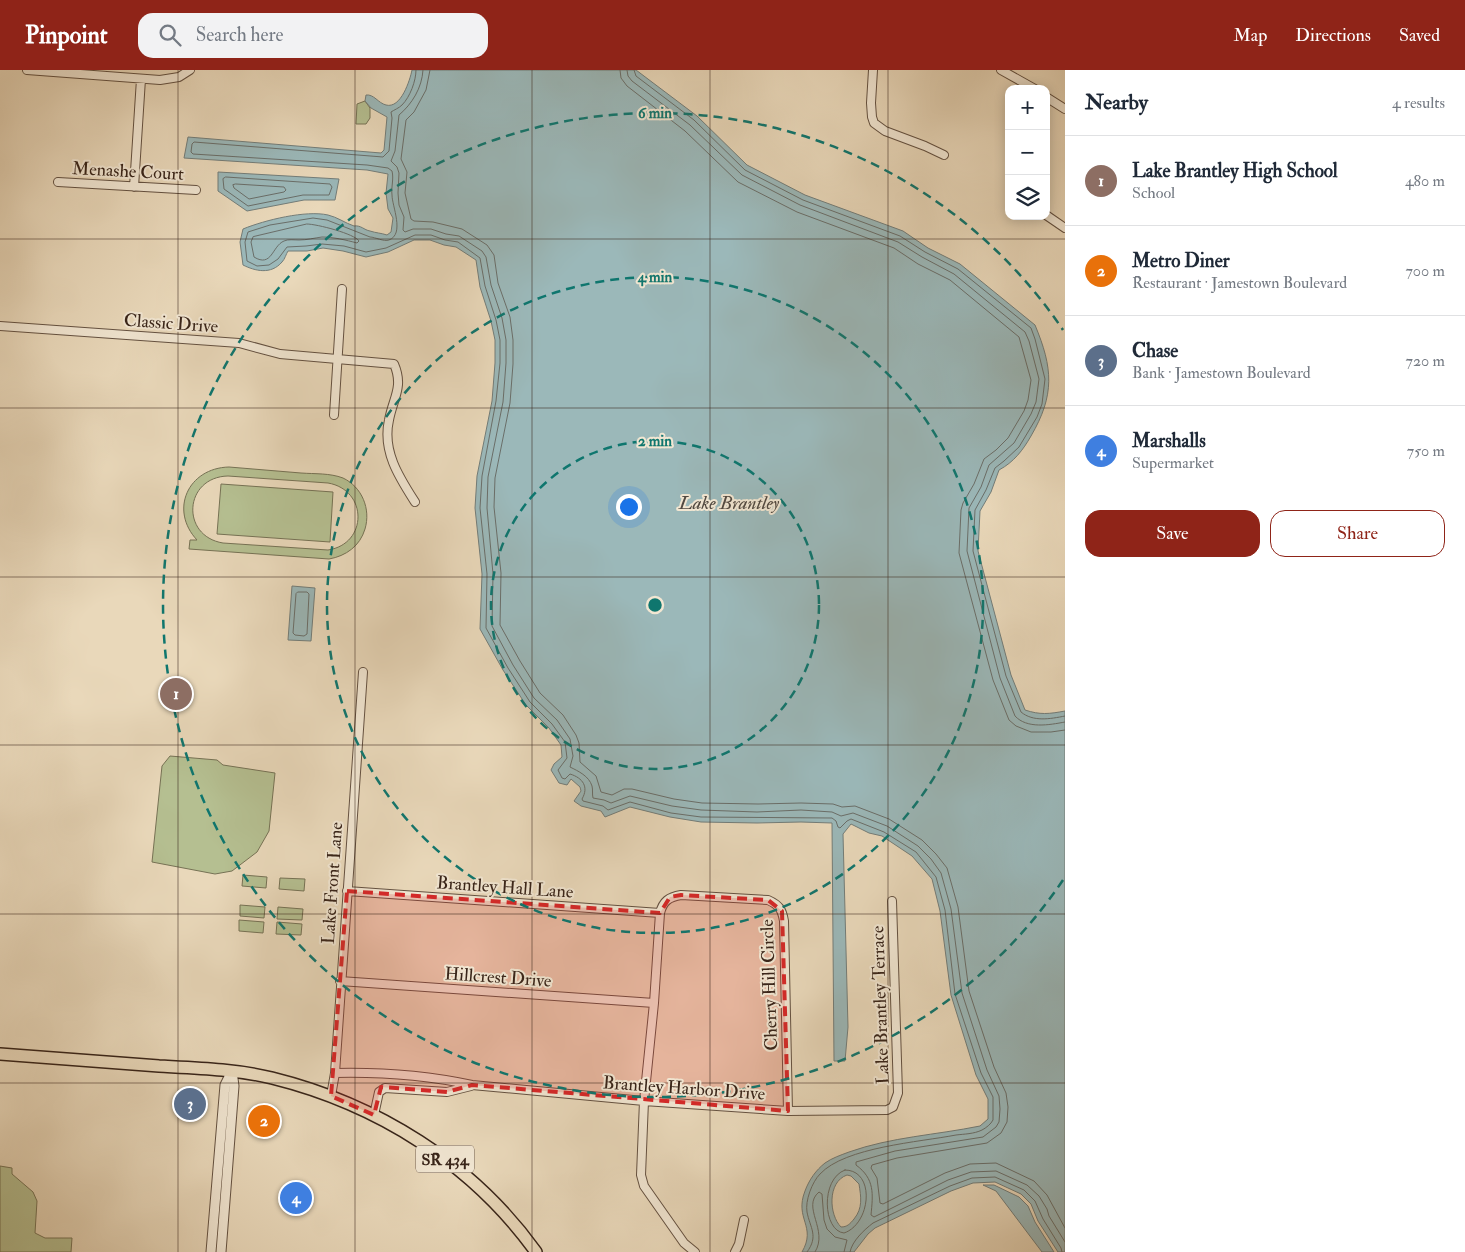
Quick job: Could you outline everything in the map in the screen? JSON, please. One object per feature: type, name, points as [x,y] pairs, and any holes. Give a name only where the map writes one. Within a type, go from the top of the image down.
[{"type":"main road","name":"SR 434","points":[[0,1054],[232,1071],[272,1078],[331,1096],[374,1115],[422,1142],[454,1166],[495,1204],[536,1252]]},
{"type":"street","points":[[27,70],[168,80],[190,70]]},
{"type":"street","points":[[873,70],[871,103],[874,123],[885,131],[944,155]]},
{"type":"street","points":[[1001,70],[1028,85]]},
{"type":"street","points":[[134,187],[141,79]]},
{"type":"street","points":[[1050,99],[1065,109]]},
{"type":"street","name":"Menashe Court","points":[[58,182],[196,190]]},
{"type":"street","points":[[1050,218],[1065,228]]},
{"type":"street","points":[[334,415],[342,289]]},
{"type":"street","name":"Classic Drive","points":[[0,326],[239,343],[280,354],[394,364],[399,374],[399,383],[388,421],[388,439],[393,465],[414,502]]},
{"type":"street","name":"Lake Front Lane","points":[[331,1096],[335,1073],[363,672]]},
{"type":"street","name":"Brantley Hall Lane","points":[[347,891],[660,913]]},
{"type":"street","name":"Cherry Hill Circle","points":[[660,913],[662,904],[670,897],[681,895],[768,900],[776,904],[782,911],[788,1111]]},
{"type":"street","name":"Lake Brantley Terrace","points":[[892,901],[898,1093],[893,1107]]},
{"type":"street","points":[[660,913],[654,1004],[644,1101],[641,1175],[644,1186],[684,1243],[695,1252]]},
{"type":"street","name":"Hillcrest Drive","points":[[340,981],[654,1004]]},
{"type":"street","points":[[211,1252],[225,1085],[232,1071]]},
{"type":"street","points":[[221,1252],[234,1086],[232,1071]]},
{"type":"street","name":"Brantley Harbor Drive","points":[[335,1073],[360,1072],[472,1085],[644,1101],[788,1111],[881,1112],[893,1107]]},
{"type":"street","name":"Brantley Harbor Drive","points":[[374,1115],[380,1092],[385,1088],[447,1092],[472,1085]]},
{"type":"street","points":[[735,1252],[739,1244],[744,1220]]},
{"type":"highlighted area","points":[[347,891],[660,913],[670,897],[681,895],[768,900],[782,911],[788,1111],[472,1085],[447,1092],[381,1087],[374,1115],[331,1096]]},
{"type":"green space","points":[[365,101],[370,108],[370,118],[366,124],[356,124],[357,104]]},
{"type":"green space","points":[[229,467],[328,474],[343,478],[350,482],[360,493],[366,506],[367,521],[363,535],[347,553],[329,559],[189,549],[190,540],[197,540],[184,516],[184,504],[187,493],[193,483],[215,469]],"holes":[[[228,476],[328,483],[341,488],[350,496],[356,506],[358,517],[356,528],[350,538],[341,546],[328,550],[223,543],[209,538],[199,530],[194,519],[193,507],[196,496],[203,486],[213,479]]]},
{"type":"green space","points":[[221,484],[333,492],[330,542],[217,534]]},
{"type":"green space","points":[[170,756],[217,760],[223,765],[275,773],[269,831],[257,852],[232,871],[215,874],[152,862],[162,766]]},
{"type":"green space","points":[[243,875],[267,877],[266,888],[242,886]]},
{"type":"green space","points":[[280,878],[305,879],[304,891],[279,889]]},
{"type":"green space","points":[[240,905],[265,907],[264,918],[240,916]]},
{"type":"green space","points":[[278,907],[303,909],[302,920],[277,919]]},
{"type":"green space","points":[[239,920],[264,922],[263,933],[239,931]]},
{"type":"green space","points":[[277,922],[302,924],[301,935],[276,934]]},
{"type":"green space","points":[[0,1166],[12,1168],[12,1174],[33,1192],[37,1201],[35,1233],[45,1238],[72,1238],[71,1252],[0,1252]]},
{"type":"water","name":"Lake Brantley","points":[[412,70],[636,70],[697,116],[747,165],[805,195],[903,231],[928,248],[960,264],[1035,325],[1048,368],[1048,394],[1039,421],[1031,436],[1018,455],[999,470],[991,492],[980,511],[978,551],[1011,675],[1025,710],[1045,714],[1065,711],[1065,1252],[1058,1252],[1038,1221],[1031,1204],[1021,1194],[995,1182],[973,1183],[951,1191],[875,1228],[854,1252],[802,1252],[806,1243],[807,1229],[803,1216],[802,1201],[811,1179],[825,1163],[840,1155],[865,1147],[980,1126],[988,1119],[988,1099],[976,1075],[951,995],[940,911],[932,879],[912,856],[882,836],[869,833],[851,824],[843,834],[848,1027],[845,1061],[834,1061],[832,823],[701,822],[670,817],[630,807],[605,817],[601,811],[581,806],[574,801],[581,791],[580,787],[571,779],[567,785],[559,783],[551,770],[554,764],[562,757],[561,745],[549,728],[526,705],[503,670],[480,629],[482,574],[475,508],[477,476],[492,401],[495,340],[480,287],[476,260],[456,247],[430,240],[414,240],[388,252],[366,257],[323,248],[307,251],[288,251],[283,261],[273,269],[263,271],[253,269],[243,265],[240,242],[243,229],[262,222],[297,215],[319,214],[335,217],[354,226],[387,235],[391,232],[393,218],[388,209],[386,193],[388,174],[367,170],[184,158],[188,137],[381,153],[384,150],[387,117],[371,108],[365,101],[366,95],[386,105],[396,103],[407,87]],"holes":[[[847,1175],[851,1176],[859,1184],[860,1207],[857,1215],[851,1222],[847,1226],[841,1227],[837,1222],[832,1207],[833,1191],[841,1179]]]},
{"type":"water","points":[[218,172],[339,179],[335,200],[304,200],[247,211],[218,191]]},
{"type":"water","points":[[292,586],[315,588],[311,641],[288,640]]},
{"type":"water","points":[[983,1185],[994,1185],[1019,1197],[1028,1206],[1035,1222],[1054,1252],[1042,1252],[996,1191]]},
{"type":"place","name":"Lake Brantley High School","points":[[176,694]]},
{"type":"place","name":"Chase","points":[[190,1104]]},
{"type":"place","name":"Metro Diner","points":[[264,1121]]},
{"type":"place","name":"Marshalls","points":[[296,1198]]}]
